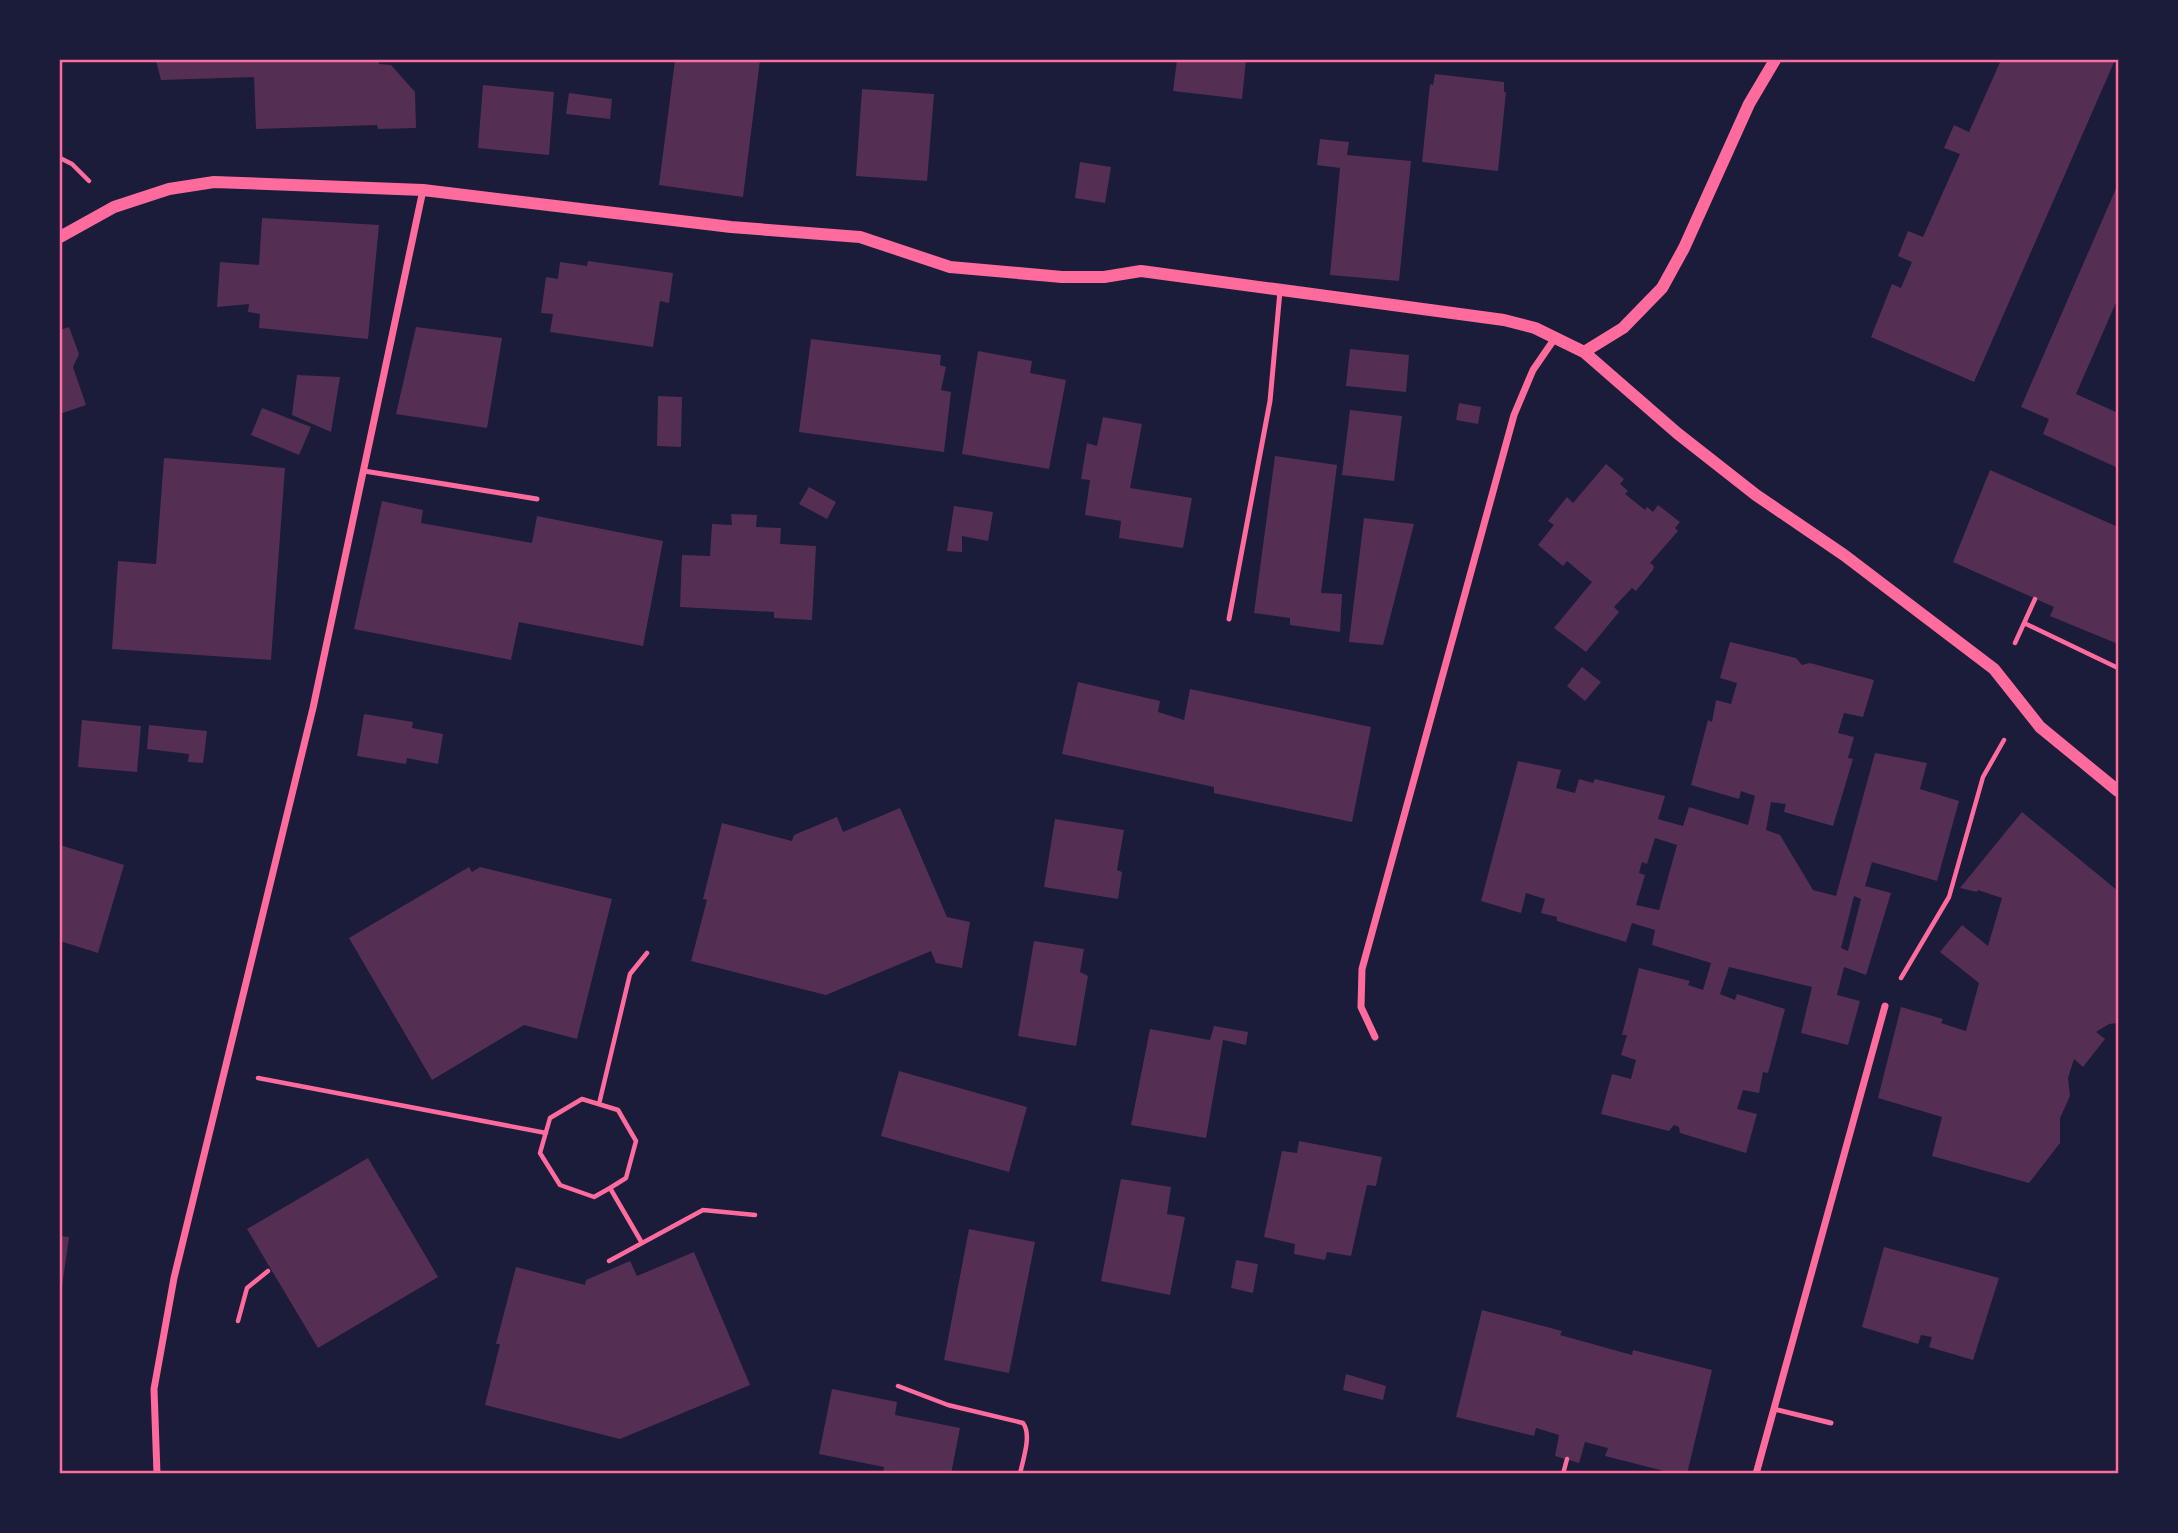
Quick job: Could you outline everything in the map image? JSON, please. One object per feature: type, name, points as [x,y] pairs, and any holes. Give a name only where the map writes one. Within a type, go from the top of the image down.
[{"type":"street","points":[[1584,352],[1623,328],[1662,288],[1684,248],[1749,104],[1775,60]]},
{"type":"street","points":[[60,237],[114,207],[169,189],[214,182],[423,190],[731,227],[860,237],[950,267],[1062,277],[1104,277],[1142,271],[1504,320],[1535,328],[1584,352],[1677,433],[1756,495],[1844,555],[1994,669],[2040,727],[2119,791]]},
{"type":"street","points":[[157,1474],[154,1389],[174,1278],[293,791],[423,190]]},
{"type":"street","points":[[1375,1037],[1361,1007],[1362,969],[1514,415],[1533,370],[1556,337]]},
{"type":"street","points":[[1756,1474],[1885,1006]]},
{"type":"lane","points":[[1230,619],[1270,401],[1280,289]]},
{"type":"lane","points":[[363,471],[537,499]]},
{"type":"lane","points":[[1774,1409],[1830,1423]]},
{"type":"path","points":[[2024,623],[2119,668]]},
{"type":"path","points":[[1885,1006],[1949,897],[1983,777],[2023,706]]},
{"type":"path","points":[[598,1104],[630,974],[647,953]]},
{"type":"path","points":[[224,1072],[546,1133]]},
{"type":"path","points":[[582,1099],[618,1110],[636,1141],[626,1178],[594,1197],[560,1185],[540,1153],[546,1133],[550,1118],[582,1099]]},
{"type":"path","points":[[610,1188],[642,1243]]},
{"type":"path","points":[[609,1261],[704,1210],[755,1215]]},
{"type":"path","points":[[238,1321],[247,1288],[268,1271]]},
{"type":"path","points":[[898,1386],[948,1405],[1023,1423],[1027,1428],[1027,1435],[1020,1474]]},
{"type":"path","points":[[1563,1474],[1567,1459]]},
{"type":"building","points":[[156,60],[378,60],[379,64],[391,65],[415,92],[416,128],[378,129],[377,125],[256,129],[254,77],[161,80]]},
{"type":"building","points":[[675,60],[760,60],[743,197],[659,185]]},
{"type":"building","points":[[1177,60],[1246,60],[1242,99],[1173,91]]},
{"type":"building","points":[[2001,60],[2115,60],[1974,382],[1871,337],[1892,284],[1901,288],[1912,262],[1898,256],[1908,231],[1923,237],[1960,154],[1944,148],[1954,125],[1969,132]]},
{"type":"building","points":[[1435,74],[1504,82],[1506,92],[1498,171],[1422,162],[1430,84],[1433,85]]},
{"type":"building","points":[[483,85],[554,92],[549,155],[478,148]]},
{"type":"building","points":[[862,89],[934,94],[927,181],[856,176]]},
{"type":"building","points":[[569,93],[612,99],[610,119],[566,114]]},
{"type":"building","points":[[1320,139],[1349,142],[1347,155],[1411,161],[1399,281],[1330,275],[1340,168],[1317,165]]},
{"type":"building","points":[[1080,162],[1111,167],[1105,203],[1075,198]]},
{"type":"building","points":[[2118,184],[2118,298],[2076,394],[2118,413],[2118,468],[2043,434],[2049,419],[2021,407]]},
{"type":"building","points":[[262,218],[379,225],[368,339],[259,328],[260,314],[248,312],[249,304],[217,307],[220,262],[259,265]]},
{"type":"building","points":[[588,261],[673,273],[669,303],[660,301],[653,347],[550,332],[553,314],[541,313],[546,277],[558,279],[560,262],[587,266]]},
{"type":"building","points":[[69,327],[79,354],[73,367],[86,405],[60,414],[60,330]]},
{"type":"building","points":[[416,327],[502,338],[487,428],[396,414]]},
{"type":"building","points":[[811,339],[941,355],[940,365],[946,367],[941,390],[951,392],[944,452],[799,432]]},
{"type":"building","points":[[1350,349],[1409,355],[1406,392],[1346,386]]},
{"type":"building","points":[[978,351],[1032,361],[1030,373],[1066,380],[1049,469],[962,454]]},
{"type":"building","points":[[297,375],[340,377],[331,432],[292,415]]},
{"type":"building","points":[[658,396],[682,397],[681,447],[657,446]]},
{"type":"building","points":[[1459,403],[1481,407],[1478,424],[1456,420]]},
{"type":"building","points":[[262,408],[311,427],[299,455],[251,435]]},
{"type":"building","points":[[1350,410],[1402,416],[1394,481],[1342,475]]},
{"type":"building","points":[[1103,417],[1142,424],[1130,488],[1192,498],[1183,548],[1119,538],[1121,521],[1085,515],[1090,480],[1081,479],[1087,443],[1097,446]]},
{"type":"building","points":[[1275,456],[1337,465],[1321,593],[1342,594],[1340,632],[1290,625],[1290,618],[1254,613]]},
{"type":"building","points":[[164,458],[285,468],[271,660],[112,649],[118,561],[156,564]]},
{"type":"building","points":[[1606,464],[1624,479],[1620,484],[1628,491],[1625,494],[1645,510],[1647,507],[1653,512],[1658,505],[1680,522],[1675,528],[1678,531],[1650,563],[1654,566],[1653,570],[1636,591],[1632,588],[1614,607],[1619,612],[1586,652],[1554,628],[1592,582],[1567,561],[1563,566],[1538,545],[1554,525],[1548,521],[1567,497],[1573,503]]},
{"type":"building","points":[[1990,470],[2118,527],[2118,644],[2050,616],[2054,607],[1953,562]]},
{"type":"building","points":[[809,487],[836,502],[827,519],[799,504]]},
{"type":"building","points":[[382,501],[423,510],[421,523],[532,543],[537,516],[663,541],[643,646],[519,622],[511,660],[354,629]]},
{"type":"building","points":[[954,506],[993,512],[988,541],[962,536],[962,552],[947,551]]},
{"type":"building","points":[[731,514],[757,515],[756,527],[781,528],[780,544],[816,546],[812,620],[774,618],[774,612],[680,607],[682,555],[710,556],[712,524],[732,525]]},
{"type":"building","points":[[1364,518],[1414,524],[1383,645],[1349,642]]},
{"type":"building","points":[[1730,642],[1796,658],[1802,665],[1810,663],[1874,680],[1863,717],[1844,713],[1838,733],[1854,737],[1848,758],[1853,759],[1833,826],[1784,812],[1786,804],[1771,802],[1766,830],[1780,835],[1813,890],[1836,896],[1875,753],[1927,763],[1920,789],[1959,801],[1937,881],[1872,862],[1865,886],[1891,893],[1866,975],[1844,967],[1837,995],[1860,1001],[1848,1045],[1801,1033],[1812,987],[1729,967],[1720,994],[1735,1000],[1737,994],[1785,1009],[1768,1073],[1763,1072],[1759,1093],[1743,1090],[1737,1109],[1757,1114],[1746,1153],[1680,1133],[1679,1127],[1674,1125],[1669,1131],[1601,1114],[1612,1074],[1631,1079],[1636,1060],[1621,1055],[1627,1035],[1622,1035],[1639,968],[1690,981],[1688,985],[1703,990],[1711,963],[1652,945],[1655,930],[1632,923],[1626,942],[1557,921],[1557,917],[1541,913],[1545,899],[1526,893],[1521,913],[1481,901],[1518,761],[1561,770],[1556,788],[1575,793],[1579,779],[1593,783],[1595,779],[1665,796],[1658,819],[1683,826],[1689,807],[1748,825],[1755,796],[1741,791],[1739,799],[1691,785],[1708,720],[1712,722],[1716,700],[1731,704],[1737,683],[1720,678]],"holes":[[[1655,838],[1677,845],[1659,910],[1636,905],[1645,875],[1639,873],[1642,862],[1647,864]],[[1854,896],[1861,899],[1848,951],[1841,948]]]},
{"type":"building","points":[[1582,667],[1601,682],[1585,701],[1567,686]]},
{"type":"building","points":[[1078,682],[1160,701],[1158,712],[1184,720],[1190,689],[1371,727],[1352,822],[1214,793],[1214,787],[1062,754]]},
{"type":"building","points":[[364,714],[413,722],[412,728],[443,734],[438,764],[407,758],[406,764],[357,756]]},
{"type":"building","points":[[82,720],[141,726],[137,772],[78,767]]},
{"type":"building","points":[[149,725],[207,731],[203,763],[188,762],[189,754],[147,749]]},
{"type":"building","points":[[900,808],[947,917],[970,922],[962,968],[936,963],[931,951],[826,995],[691,961],[707,900],[703,899],[722,823],[792,841],[794,835],[837,817],[843,832]]},
{"type":"building","points":[[2022,812],[2118,891],[2118,1023],[2109,1024],[2096,1032],[2105,1039],[2083,1067],[2074,1059],[2068,1078],[2070,1096],[2060,1118],[2060,1143],[2029,1183],[1932,1156],[1942,1117],[1878,1098],[1901,1007],[1943,1019],[1941,1023],[1966,1031],[1979,983],[1940,952],[1962,925],[1988,946],[2002,898],[1978,890],[1960,888]]},
{"type":"building","points":[[1055,819],[1124,830],[1117,870],[1122,872],[1118,899],[1044,887]]},
{"type":"building","points":[[60,845],[124,865],[98,953],[60,941]]},
{"type":"building","points":[[469,867],[472,872],[480,867],[612,899],[577,1039],[524,1025],[432,1080],[349,938]]},
{"type":"building","points":[[1034,941],[1084,949],[1080,972],[1088,976],[1076,1046],[1018,1036]]},
{"type":"building","points":[[1214,1026],[1248,1032],[1246,1045],[1223,1040],[1206,1138],[1131,1125],[1150,1029],[1210,1040]]},
{"type":"building","points":[[899,1071],[1027,1107],[1009,1172],[881,1136]]},
{"type":"building","points":[[1299,1141],[1382,1157],[1376,1186],[1367,1185],[1351,1256],[1327,1252],[1325,1260],[1294,1254],[1295,1244],[1264,1237],[1282,1151],[1297,1153]]},
{"type":"building","points":[[368,1158],[438,1277],[318,1348],[247,1229]]},
{"type":"building","points":[[1121,1179],[1171,1187],[1167,1214],[1185,1217],[1170,1295],[1101,1281]]},
{"type":"building","points":[[969,1229],[1035,1242],[1009,1373],[944,1360]]},
{"type":"building","points":[[60,1236],[69,1237],[61,1294],[60,1294]]},
{"type":"building","points":[[1884,1247],[1999,1278],[1973,1360],[1929,1347],[1932,1337],[1921,1335],[1918,1344],[1862,1327]]},
{"type":"building","points":[[694,1252],[750,1385],[620,1439],[485,1405],[500,1344],[496,1344],[516,1267],[585,1285],[586,1280],[630,1261],[637,1276]]},
{"type":"building","points":[[1236,1260],[1258,1264],[1253,1293],[1231,1288]]},
{"type":"building","points":[[1482,1310],[1562,1331],[1560,1335],[1632,1355],[1633,1350],[1712,1370],[1687,1474],[1676,1474],[1605,1456],[1608,1448],[1585,1442],[1579,1463],[1555,1456],[1559,1435],[1536,1428],[1534,1436],[1456,1417]]},
{"type":"building","points":[[1346,1374],[1386,1386],[1383,1400],[1343,1390]]},
{"type":"building","points":[[832,1389],[897,1402],[895,1415],[960,1428],[951,1474],[883,1474],[884,1467],[819,1454]]}]
